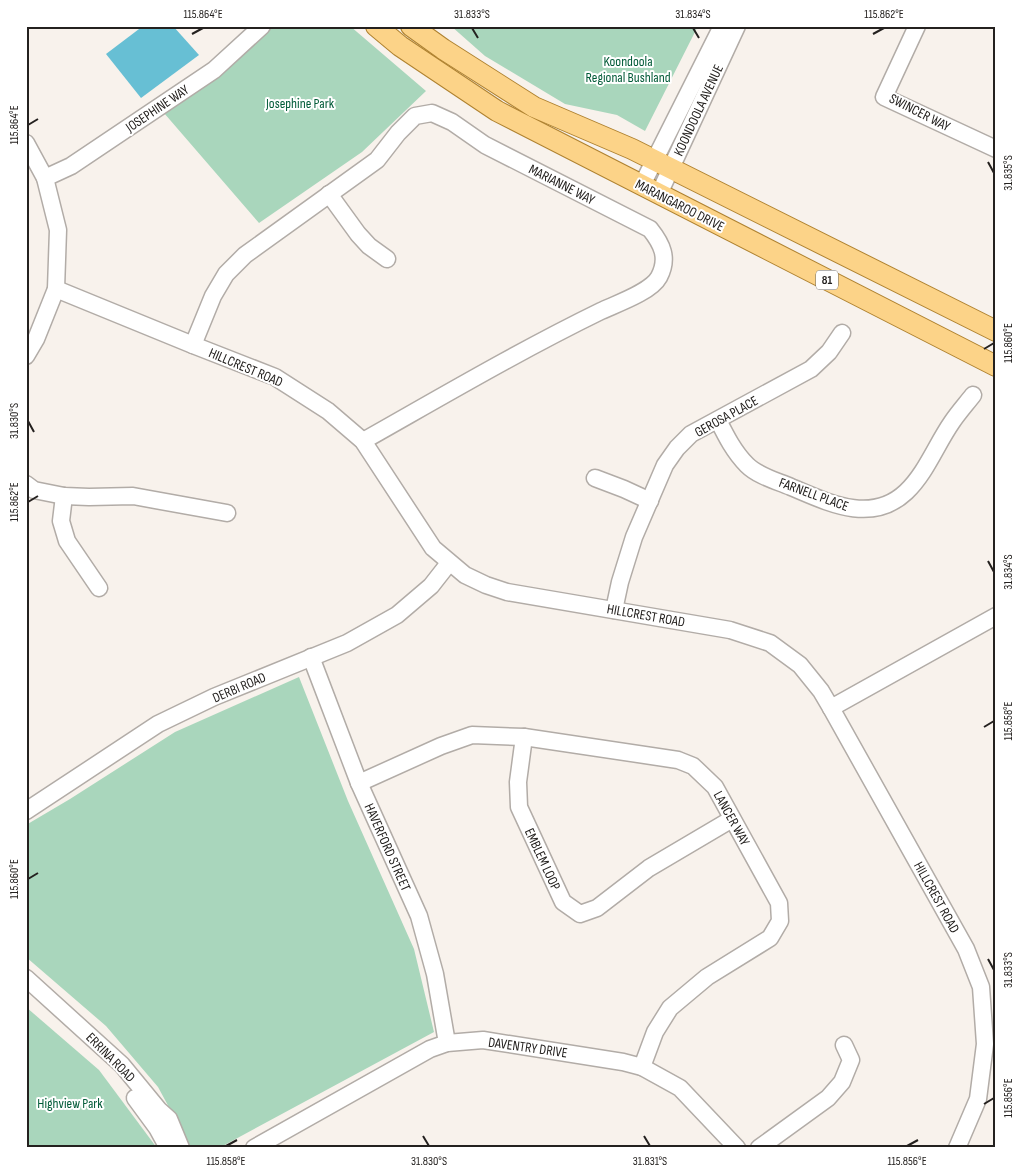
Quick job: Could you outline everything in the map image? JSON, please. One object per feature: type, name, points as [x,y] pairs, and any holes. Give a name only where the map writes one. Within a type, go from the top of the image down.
[{"type":"main road","name":"MARANGAROO DRIVE","points":[[376,26],[400,46],[497,111],[996,366]]},
{"type":"main road","name":"MARANGAROO DRIVE","points":[[411,26],[443,50],[534,107],[632,149],[996,331]]},
{"type":"street","name":"JOSEPHINE WAY","points":[[44,178],[71,166],[214,70],[262,26]]},
{"type":"street","name":"KOONDOOLA AVENUE","points":[[650,190],[722,26]]},
{"type":"street","name":"KOONDOOLA AVENUE","points":[[662,165],[737,26]]},
{"type":"street","name":"SWINCER WAY","points":[[917,26],[884,97],[996,149]]},
{"type":"street","name":"MARIANNE WAY","points":[[193,345],[213,296],[226,274],[245,255],[377,160],[398,133],[415,116],[432,113],[452,122],[486,145],[650,228],[662,246],[665,260],[658,278],[646,289],[562,330],[363,441]]},
{"type":"street","points":[[26,143],[44,178],[58,230],[56,289],[36,339],[26,356]]},
{"type":"street","points":[[329,194],[358,234],[369,246],[387,259]]},
{"type":"street","name":"HILLCREST ROAD","points":[[56,289],[275,377],[328,411],[363,441],[433,548],[465,575],[507,592],[730,630],[770,643],[800,665],[821,691],[831,708],[966,949],[980,987],[991,1044],[978,1098],[957,1148]]},
{"type":"street","name":"GEROSA PLACE","points":[[614,610],[620,582],[634,537],[665,466],[677,448],[691,434],[811,369],[829,352],[842,333]]},
{"type":"street","name":"FARNELL PLACE","points":[[718,420],[735,451],[748,466],[765,476],[835,505],[857,509],[884,506],[904,493],[919,477],[952,422],[973,395]]},
{"type":"street","points":[[595,478],[650,501]]},
{"type":"street","points":[[26,484],[34,490],[64,496],[89,498],[133,496],[227,513]]},
{"type":"street","points":[[64,496],[61,521],[67,541],[100,588]]},
{"type":"street","name":"DERBI ROAD","points":[[26,811],[158,724],[214,697],[346,643],[397,615],[431,586],[449,563]]},
{"type":"street","points":[[831,708],[996,616]]},
{"type":"street","name":"HAVERFORD STREET","points":[[311,657],[359,783],[419,916],[435,974],[447,1043]]},
{"type":"street","name":"LANCER WAY","points":[[359,783],[441,746],[472,735],[524,737],[678,760],[693,766],[714,787],[779,903],[780,922],[770,938],[707,977],[670,1008],[655,1032],[642,1067]]},
{"type":"street","name":"EMBLEM LOOP","points":[[524,737],[518,782],[520,807],[563,902],[580,914],[597,908],[649,868],[732,819]]},
{"type":"street","name":"ERRINA ROAD","points":[[26,978],[122,1065],[159,1110],[169,1119],[181,1148]]},
{"type":"street","name":"ERRINA ROAD","points":[[26,992],[122,1081],[157,1128],[168,1148]]},
{"type":"street","name":"DAVENTRY DRIVE","points":[[254,1148],[430,1049],[447,1043],[483,1040],[623,1062],[642,1067],[680,1088],[737,1148]]},
{"type":"street","points":[[759,1148],[828,1098],[842,1082],[851,1060],[844,1045]]},
{"type":"green space","name":"Josephine Park","points":[[271,26],[350,26],[426,91],[362,152],[259,223],[164,113],[215,76]]},
{"type":"green space","name":"Koondoola Regional Bushland","points":[[451,26],[698,26],[645,131],[617,115],[565,104],[485,56]]},
{"type":"green space","points":[[299,677],[348,801],[414,949],[434,1032],[219,1148],[191,1148],[158,1087],[106,1026],[26,957],[26,825],[175,732]]},
{"type":"green space","name":"Highview Park","points":[[26,1007],[99,1070],[157,1148],[26,1148]]},
{"type":"water","points":[[143,26],[173,26],[199,55],[141,98],[106,54]]}]
